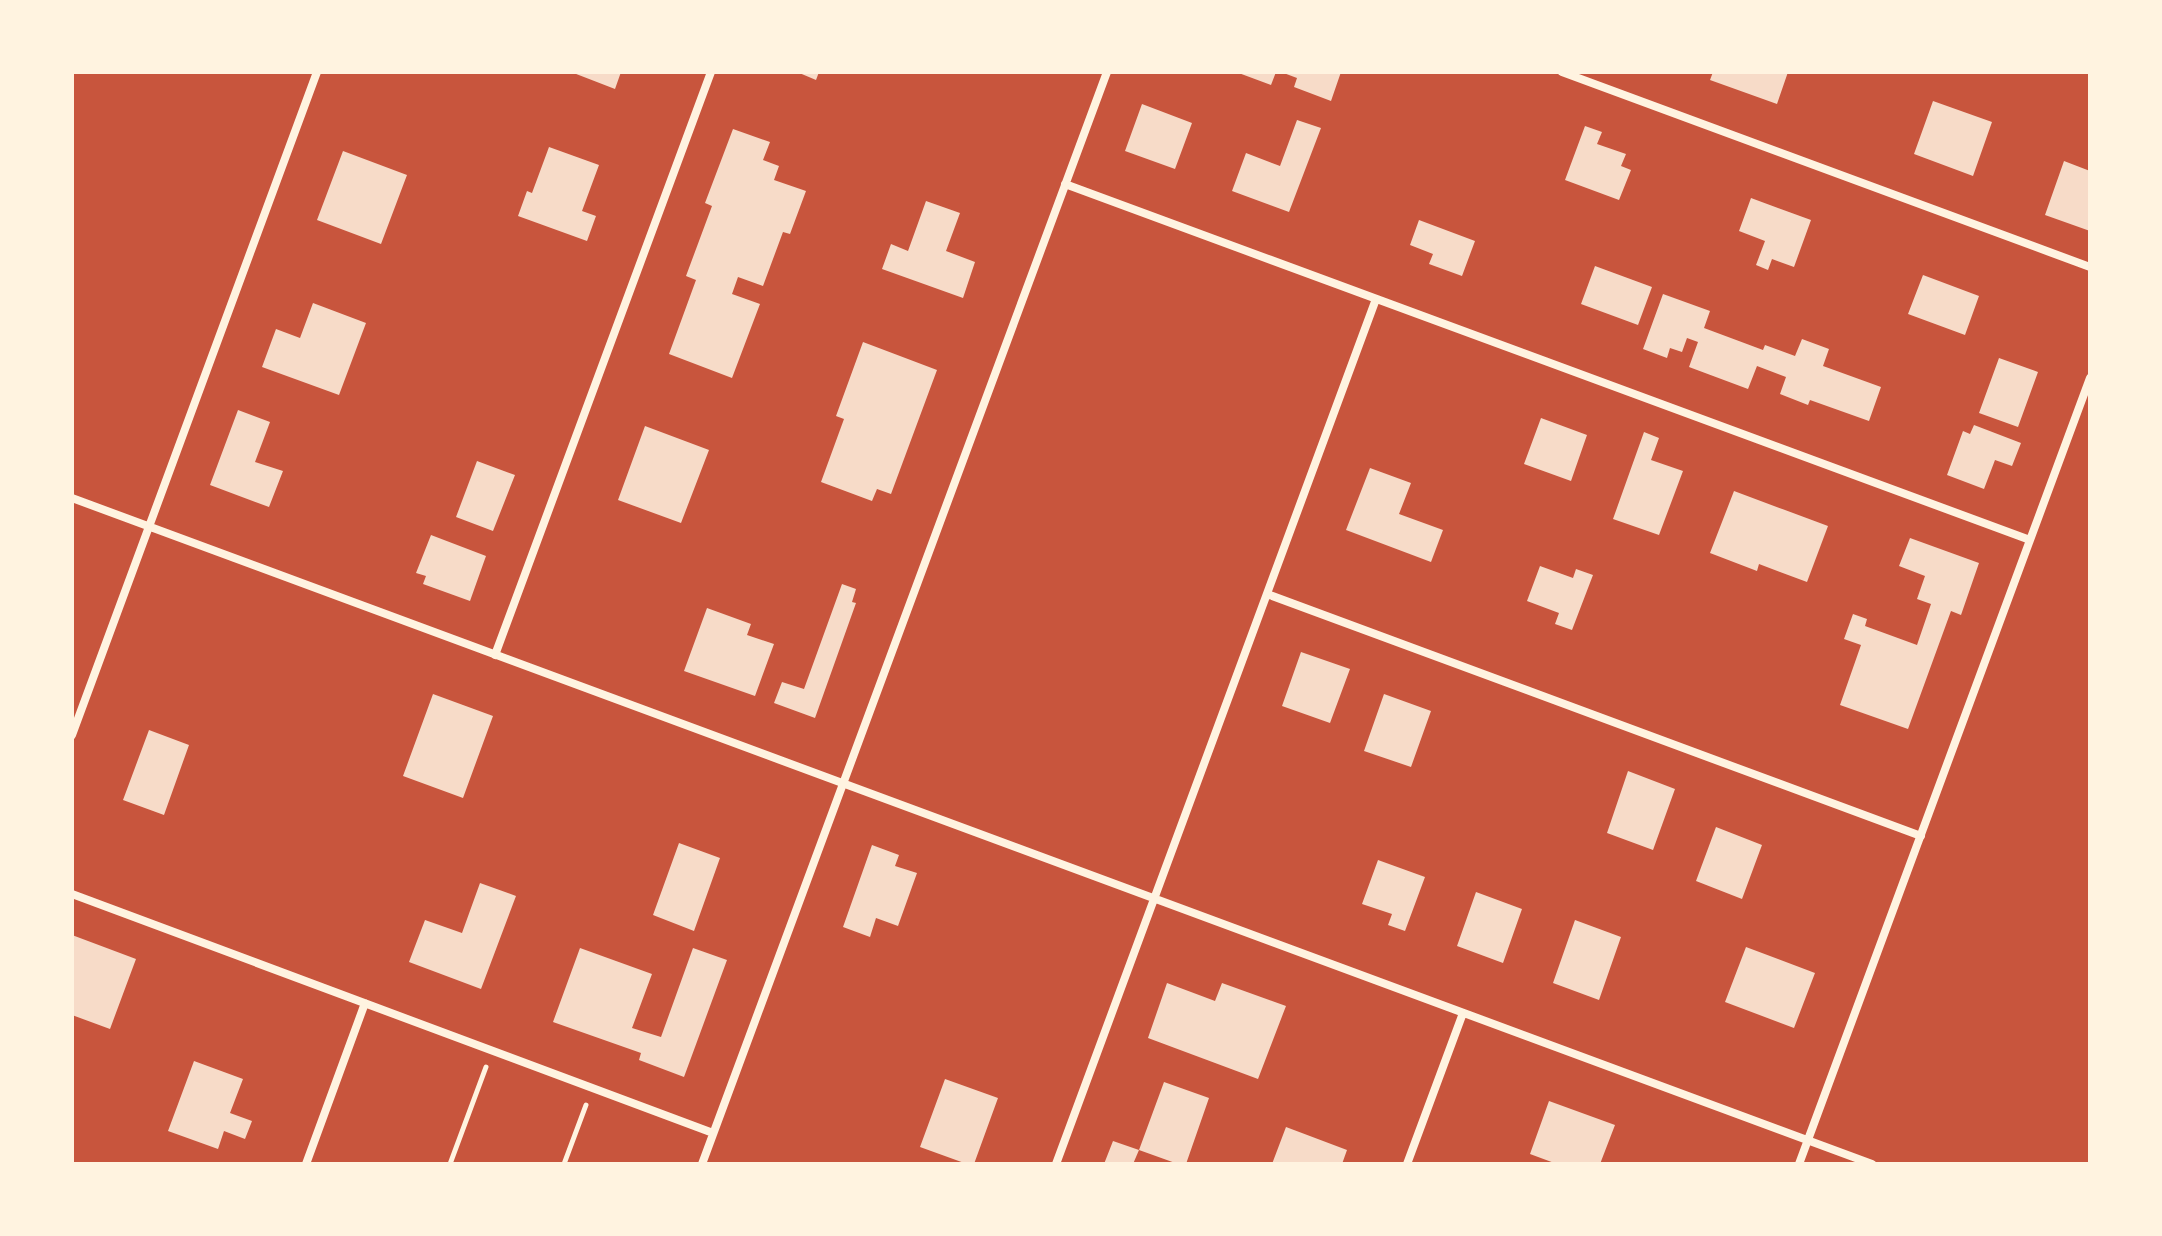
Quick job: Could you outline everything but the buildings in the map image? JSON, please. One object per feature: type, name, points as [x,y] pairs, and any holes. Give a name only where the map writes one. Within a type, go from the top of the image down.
[{"type":"street","points":[[72,735],[317,72]]},
{"type":"street","points":[[495,655],[711,72]]},
{"type":"street","points":[[702,1164],[1107,72]]},
{"type":"street","points":[[1562,72],[2090,267]]},
{"type":"street","points":[[1065,184],[2030,540]]},
{"type":"street","points":[[1056,1164],[1376,299]]},
{"type":"street","points":[[1799,1164],[2090,378]]},
{"type":"street","points":[[72,498],[1872,1164]]},
{"type":"street","points":[[1267,594],[1921,836]]},
{"type":"street","points":[[72,894],[713,1133]]},
{"type":"street","points":[[306,1164],[365,1003]]},
{"type":"street","points":[[1407,1164],[1463,1013]]},
{"type":"path","points":[[450,1164],[492,1051]]},
{"type":"path","points":[[564,1164],[592,1088]]}]
